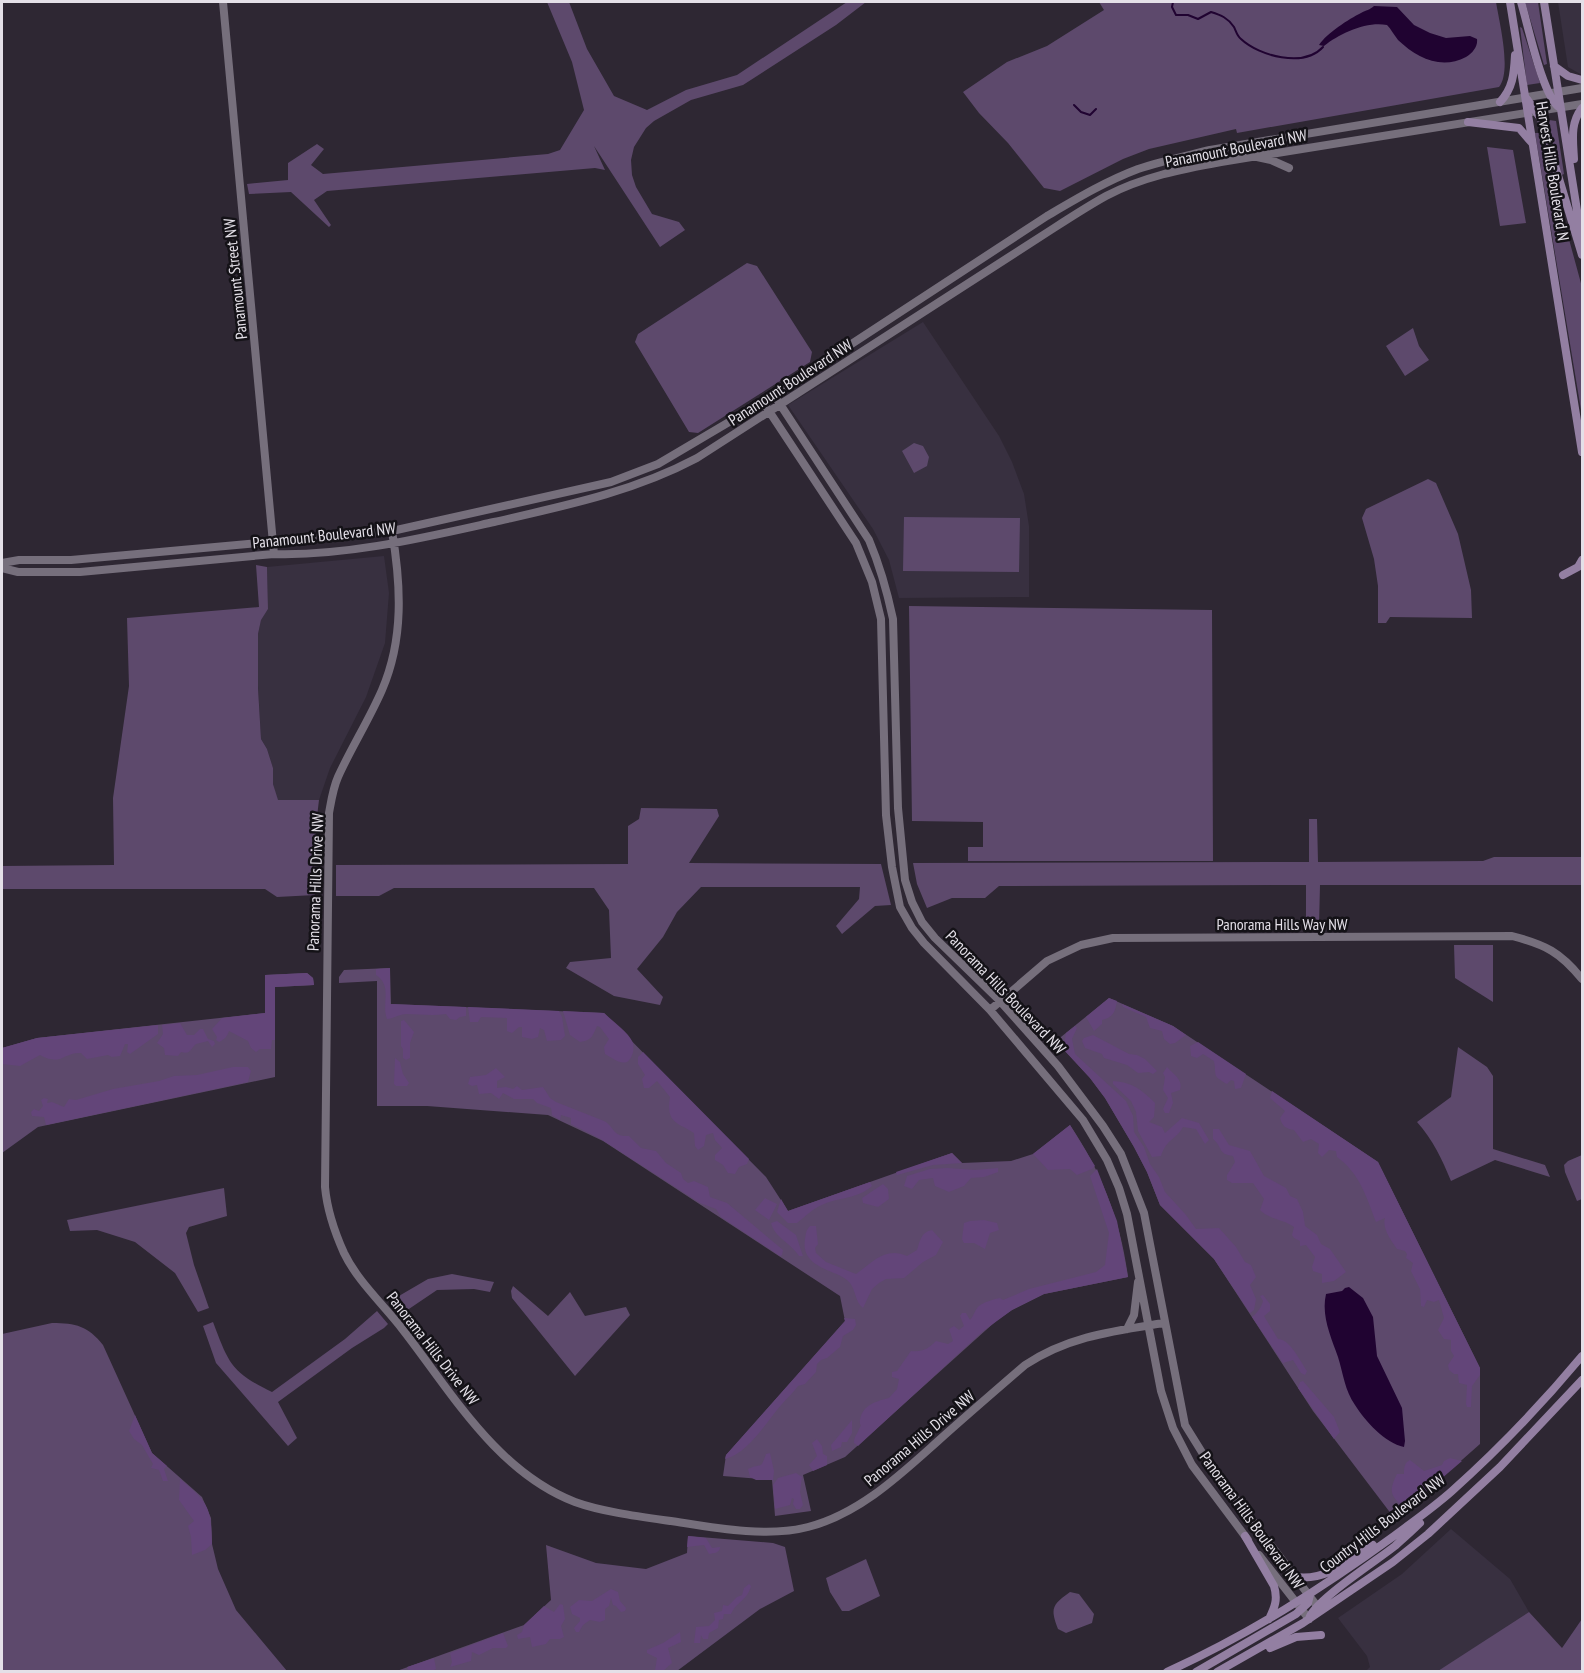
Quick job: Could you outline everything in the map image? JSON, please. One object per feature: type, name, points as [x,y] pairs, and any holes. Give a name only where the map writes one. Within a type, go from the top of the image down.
[{"type":"main road","name":"Harvest Hills Boulevard N","points":[[1510,2],[1526,98],[1533,112],[1534,145],[1580,424],[1582,452]]},
{"type":"main road","points":[[1521,2],[1553,93],[1552,101],[1560,108]]},
{"type":"main road","name":"Harvest Hills Boulevard N","points":[[1544,2],[1554,66],[1553,93]]},
{"type":"main road","points":[[1500,102],[1507,95],[1512,83],[1516,37]]},
{"type":"main road","points":[[1554,66],[1568,76],[1582,80]]},
{"type":"main road","points":[[1575,195],[1573,127],[1582,106]]},
{"type":"main road","name":"Harvest Hills Boulevard N","points":[[1560,108],[1582,242]]},
{"type":"main road","points":[[1533,112],[1542,119],[1582,255]]},
{"type":"main road","points":[[1468,122],[1519,128],[1534,145]]},
{"type":"main road","points":[[1563,575],[1578,567],[1582,560]]},
{"type":"main road","name":"Country Hills Boulevard NW","points":[[1310,1595],[1358,1563],[1452,1491],[1510,1435],[1582,1356]]},
{"type":"main road","name":"Country Hills Boulevard NW","points":[[1319,1608],[1394,1562],[1428,1534],[1500,1467],[1582,1380]]},
{"type":"main road","points":[[1219,1671],[1309,1619],[1310,1614],[1319,1608],[1331,1592],[1396,1545],[1452,1491]]},
{"type":"main road","points":[[1296,1577],[1310,1578],[1327,1574],[1381,1540],[1395,1535]]},
{"type":"main road","points":[[1245,1536],[1276,1593],[1276,1601],[1268,1620]]},
{"type":"main road","points":[[1167,1671],[1268,1620],[1308,1603],[1310,1595]]},
{"type":"main road","points":[[1196,1671],[1265,1632],[1299,1606]]},
{"type":"main road","points":[[1219,1671],[1285,1640],[1321,1635]]},
{"type":"street","name":"Panamount Street NW","points":[[223,2],[273,554]]},
{"type":"street","name":"Panamount Boulevard NW","points":[[2,563],[19,560],[71,560],[392,531],[612,482],[658,464],[763,402],[1047,216],[1094,189],[1137,170],[1173,158],[1210,150],[1582,88]]},
{"type":"street","name":"Panamount Boulevard NW","points":[[2,568],[18,572],[80,572],[394,543],[564,506],[638,486],[697,458],[1107,196],[1139,182],[1176,170],[1253,156],[1582,106]]},
{"type":"street","points":[[1253,156],[1271,160],[1289,168]]},
{"type":"street","points":[[899,313],[906,324]]},
{"type":"street","points":[[825,360],[833,371]]},
{"type":"street","name":"Panorama Hills Boulevard NW","points":[[774,394],[869,540],[887,591],[893,619],[898,808],[905,880],[912,902],[922,922],[935,938],[1000,1001],[1058,1066],[1121,1154],[1144,1213],[1185,1425],[1208,1462],[1319,1608]]},
{"type":"street","name":"Panorama Hills Boulevard NW","points":[[763,402],[855,543],[872,582],[881,619],[886,815],[892,867],[900,907],[924,943],[990,1010],[1083,1120],[1107,1160],[1127,1215],[1161,1390],[1173,1428],[1192,1465],[1309,1619]]},
{"type":"street","name":"Panorama Hills Drive NW","points":[[392,531],[399,577],[399,621],[395,649],[381,691],[337,779],[329,813],[326,1199],[345,1254],[483,1435],[514,1466],[542,1486],[576,1502],[629,1515],[695,1525],[755,1531],[794,1530],[809,1527],[846,1512],[895,1479],[1025,1365],[1042,1353],[1069,1341],[1164,1323]]},
{"type":"street","name":"Panorama Hills Way NW","points":[[990,1010],[1047,961],[1081,945],[1113,938],[1512,936],[1540,943],[1566,960],[1582,979]]},
{"type":"street","points":[[1127,1329],[1137,1303],[1138,1269]]},
{"type":"shaded area","points":[[547,2],[569,2],[587,49],[614,96],[647,110],[686,90],[737,75],[847,2],[866,2],[836,25],[743,85],[691,100],[646,128],[634,147],[631,160],[636,187],[652,214],[679,222],[685,230],[660,247],[594,146],[605,170],[595,168],[327,191],[314,200],[331,225],[329,227],[291,192],[249,194],[247,184],[288,180],[288,163],[317,144],[324,149],[311,165],[323,174],[548,154],[560,150],[584,110],[572,62]]},
{"type":"shaded area","points":[[1099,2],[1496,2],[1504,46],[1503,80],[1499,87],[1237,133],[1236,129],[1149,149],[1123,159],[1060,191],[1044,188],[963,92],[1007,62],[1047,46],[1104,10]]},
{"type":"shaded area","points":[[1525,2],[1538,2],[1547,64],[1544,65]]},
{"type":"shaded area","points":[[1558,2],[1582,2],[1582,75],[1568,67]]},
{"type":"shaded area","points":[[1374,6],[1397,7],[1414,25],[1446,38],[1470,36],[1477,39],[1476,47],[1469,55],[1457,61],[1430,60],[1405,46],[1387,25],[1379,24],[1362,26],[1324,46],[1319,45],[1338,27]]},
{"type":"shaded area","points":[[1520,27],[1522,28],[1540,83],[1527,85]]},
{"type":"shaded area","points":[[1549,120],[1556,121],[1564,174],[1562,175],[1547,123]]},
{"type":"shaded area","points":[[1535,133],[1540,133],[1582,287],[1582,416]]},
{"type":"shaded area","points":[[1487,147],[1513,150],[1526,223],[1500,226]]},
{"type":"shaded area","points":[[747,263],[757,266],[812,352],[810,362],[698,433],[689,432],[635,342],[638,334]]},
{"type":"shaded area","points":[[923,322],[999,436],[1012,462],[1024,494],[1029,526],[1029,597],[899,598],[889,560],[873,529],[788,405]]},
{"type":"shaded area","points":[[1413,328],[1419,346],[1429,360],[1405,376],[1386,346]]},
{"type":"shaded area","points":[[914,443],[923,446],[929,457],[927,466],[914,473],[902,451]]},
{"type":"shaded area","points":[[1428,479],[1436,483],[1458,534],[1471,590],[1472,618],[1390,617],[1386,623],[1378,623],[1378,586],[1374,559],[1362,518],[1366,509]]},
{"type":"shaded area","points":[[904,517],[1020,518],[1019,572],[903,571]]},
{"type":"shaded area","points":[[384,556],[389,593],[385,643],[366,697],[330,768],[319,800],[277,800],[273,784],[273,768],[261,739],[258,686],[258,634],[261,619],[268,609],[267,567]]},
{"type":"shaded area","points":[[256,565],[267,567],[268,609],[261,620],[258,634],[261,739],[273,768],[273,784],[278,800],[319,800],[316,825],[315,895],[277,897],[265,889],[2,889],[2,866],[114,865],[113,798],[129,686],[127,618],[259,607]]},
{"type":"shaded area","points":[[909,606],[1212,610],[1213,861],[968,861],[968,847],[983,847],[983,822],[912,821]]},
{"type":"shaded area","points":[[641,808],[717,809],[719,816],[689,863],[881,864],[891,905],[875,906],[842,934],[836,926],[859,899],[860,887],[701,887],[677,912],[663,937],[637,969],[663,997],[660,1005],[614,996],[566,968],[570,962],[611,958],[609,910],[594,888],[394,888],[379,896],[336,896],[336,865],[628,864],[628,826],[639,819]]},
{"type":"shaded area","points":[[1309,819],[1317,819],[1318,862],[1483,861],[1494,857],[1582,857],[1582,885],[1320,885],[1319,927],[1306,928],[1306,885],[999,886],[985,898],[952,898],[927,908],[917,884],[913,863],[1309,862]]},
{"type":"shaded area","points":[[1454,945],[1493,945],[1493,1002],[1455,978]]},
{"type":"shaded area","points":[[390,968],[391,1004],[604,1013],[766,1177],[788,1211],[952,1153],[962,1163],[1011,1161],[1033,1154],[1070,1125],[1091,1160],[1108,1197],[1125,1256],[1128,1277],[1044,1294],[1012,1310],[996,1321],[845,1457],[803,1475],[811,1511],[775,1516],[772,1480],[723,1476],[726,1455],[845,1321],[840,1296],[603,1141],[548,1115],[427,1106],[377,1106],[377,981],[339,983],[339,977],[344,970]]},
{"type":"shaded area","points":[[390,968],[390,1004],[466,1007],[466,1016],[456,1020],[450,1019],[446,1014],[406,1014],[387,1019],[384,984],[376,975],[376,969]]},
{"type":"shaded area","points":[[307,973],[313,978],[314,985],[275,987],[275,1077],[38,1127],[2,1153],[2,1048],[37,1038],[265,1013],[265,975]]},
{"type":"shaded area","points":[[307,973],[313,978],[314,985],[275,987],[275,1040],[272,1040],[271,1049],[260,1049],[256,1052],[248,1041],[229,1031],[223,1040],[219,1042],[216,1040],[217,1037],[212,1029],[222,1018],[265,1013],[265,975]]},
{"type":"shaded area","points":[[1109,998],[1173,1026],[1378,1162],[1480,1368],[1480,1444],[1395,1519],[1313,1411],[1214,1259],[1160,1205],[1147,1172],[1105,1098],[1056,1041]]},
{"type":"shaded area","points":[[1109,998],[1117,1001],[1114,1011],[1111,1016],[1102,1020],[1102,1024],[1094,1031],[1086,1017]]},
{"type":"shaded area","points":[[1122,1004],[1173,1026],[1186,1035],[1170,1044],[1164,1039],[1162,1031],[1150,1028],[1146,1017],[1123,1007]]},
{"type":"shaded area","points":[[468,1007],[559,1011],[565,1036],[561,1040],[547,1041],[544,1030],[540,1028],[538,1037],[532,1039],[522,1037],[522,1027],[512,1033],[507,1031],[507,1018],[481,1017],[478,1022],[470,1022]]},
{"type":"shaded area","points":[[563,1011],[604,1013],[632,1041],[633,1053],[630,1059],[624,1063],[605,1054],[604,1047],[609,1039],[600,1027],[597,1026],[591,1037],[584,1041],[580,1042],[570,1035]]},
{"type":"shaded area","points":[[404,1020],[414,1032],[410,1043],[410,1058],[406,1060],[403,1058],[401,1046],[401,1021]]},
{"type":"shaded area","points":[[180,1023],[187,1035],[194,1035],[203,1029],[208,1039],[214,1041],[215,1044],[212,1047],[208,1041],[196,1044],[189,1052],[181,1052],[178,1056],[165,1055],[164,1048],[157,1043],[163,1034],[162,1025]]},
{"type":"shaded area","points":[[158,1025],[158,1034],[130,1054],[127,1052],[128,1044],[125,1044],[120,1056],[108,1055],[87,1059],[81,1053],[75,1053],[53,1060],[40,1055],[20,1066],[2,1064],[2,1048],[37,1038]]},
{"type":"shaded area","points":[[1075,1026],[1077,1028],[1072,1039],[1075,1054],[1126,1101],[1133,1116],[1134,1132],[1144,1147],[1165,1192],[1196,1229],[1219,1228],[1236,1247],[1245,1262],[1251,1265],[1256,1277],[1250,1285],[1256,1299],[1254,1310],[1250,1313],[1214,1259],[1160,1205],[1147,1172],[1105,1098],[1063,1049],[1066,1033]]},
{"type":"shaded area","points":[[1093,1035],[1129,1054],[1145,1059],[1157,1071],[1153,1074],[1138,1073],[1127,1065],[1104,1058],[1102,1054],[1085,1048],[1082,1041]]},
{"type":"shaded area","points":[[1198,1042],[1246,1074],[1241,1088],[1235,1089],[1234,1081],[1231,1080],[1227,1084],[1219,1079],[1216,1075],[1214,1061],[1203,1054],[1197,1058],[1191,1056],[1190,1046]]},
{"type":"shaded area","points":[[1458,1047],[1487,1067],[1493,1076],[1493,1149],[1545,1165],[1550,1177],[1495,1160],[1451,1181],[1437,1150],[1417,1122],[1451,1097]]},
{"type":"shaded area","points":[[643,1052],[749,1159],[747,1164],[739,1167],[735,1174],[728,1173],[723,1165],[715,1160],[715,1155],[722,1148],[715,1140],[713,1133],[706,1135],[704,1146],[698,1150],[695,1146],[694,1133],[677,1124],[671,1117],[670,1097],[657,1081],[649,1088],[644,1088],[642,1079],[645,1075],[638,1064],[638,1057]]},
{"type":"shaded area","points":[[395,1058],[400,1062],[403,1074],[409,1083],[407,1086],[394,1084]]},
{"type":"shaded area","points":[[233,1067],[248,1067],[251,1071],[248,1082],[46,1125],[44,1117],[32,1116],[31,1112],[34,1109],[39,1111],[43,1106],[41,1100],[44,1098],[48,1099],[47,1103],[52,1102],[64,1107],[69,1099],[76,1100],[113,1089],[174,1076],[197,1075]]},
{"type":"shaded area","points":[[1167,1067],[1177,1077],[1181,1086],[1180,1090],[1171,1093],[1173,1103],[1169,1113],[1165,1113],[1163,1109],[1168,1098],[1163,1090],[1165,1077],[1163,1073]]},
{"type":"shaded area","points":[[496,1068],[505,1077],[497,1081],[497,1088],[513,1089],[517,1086],[522,1090],[543,1087],[550,1098],[556,1102],[604,1121],[619,1135],[629,1136],[641,1148],[656,1151],[666,1163],[681,1173],[683,1179],[688,1183],[694,1181],[708,1187],[710,1197],[727,1203],[783,1250],[782,1255],[780,1256],[721,1217],[716,1209],[700,1203],[599,1138],[571,1124],[571,1118],[561,1115],[560,1120],[552,1115],[551,1108],[533,1099],[514,1099],[503,1093],[499,1099],[491,1093],[479,1094],[477,1085],[468,1084],[470,1077],[486,1075]]},
{"type":"shaded area","points":[[1113,1081],[1136,1087],[1155,1103],[1154,1117],[1149,1122],[1162,1127],[1165,1133],[1182,1118],[1199,1123],[1209,1140],[1205,1144],[1196,1129],[1183,1127],[1169,1142],[1161,1156],[1152,1157],[1138,1131],[1136,1112],[1131,1101],[1113,1084]]},
{"type":"shaded area","points":[[1272,1091],[1378,1162],[1480,1368],[1480,1375],[1472,1386],[1471,1407],[1467,1407],[1466,1404],[1467,1385],[1459,1383],[1458,1374],[1449,1370],[1448,1365],[1454,1356],[1451,1351],[1451,1340],[1444,1339],[1438,1330],[1444,1318],[1439,1300],[1434,1302],[1427,1300],[1424,1307],[1421,1306],[1420,1289],[1411,1271],[1413,1263],[1406,1258],[1405,1251],[1397,1249],[1390,1238],[1384,1222],[1385,1218],[1376,1222],[1357,1178],[1337,1157],[1336,1151],[1329,1150],[1322,1157],[1318,1153],[1319,1144],[1311,1139],[1303,1142],[1294,1130],[1283,1125],[1280,1118],[1285,1111],[1270,1098]]},
{"type":"shaded area","points":[[1070,1125],[1095,1166],[1077,1175],[1070,1169],[1048,1170],[1033,1154]]},
{"type":"shaded area","points":[[1213,1129],[1219,1129],[1229,1145],[1250,1151],[1264,1176],[1286,1188],[1290,1196],[1297,1199],[1303,1212],[1305,1226],[1317,1235],[1321,1244],[1330,1249],[1346,1272],[1334,1281],[1322,1283],[1322,1274],[1313,1271],[1315,1257],[1306,1245],[1300,1246],[1300,1241],[1292,1235],[1294,1227],[1260,1210],[1264,1199],[1253,1183],[1232,1183],[1227,1180],[1227,1175],[1235,1162],[1233,1156],[1222,1152],[1213,1139]]},
{"type":"shaded area","points":[[952,1153],[962,1163],[933,1165],[897,1175],[896,1172]]},
{"type":"shaded area","points":[[1582,1155],[1582,1199],[1577,1201],[1564,1165]]},
{"type":"shaded area","points":[[998,1168],[998,1172],[984,1177],[971,1178],[964,1186],[949,1192],[935,1186],[933,1178],[919,1180],[912,1189],[904,1186],[907,1176],[930,1169],[975,1170]]},
{"type":"shaded area","points":[[1097,1169],[1117,1221],[1128,1277],[1044,1294],[1012,1310],[982,1332],[858,1446],[854,1443],[861,1426],[861,1415],[867,1407],[889,1398],[897,1389],[899,1379],[892,1377],[892,1372],[897,1371],[911,1351],[925,1349],[936,1341],[948,1344],[953,1341],[949,1329],[954,1326],[959,1330],[964,1326],[960,1316],[962,1313],[966,1313],[970,1320],[978,1307],[986,1302],[1000,1298],[1003,1300],[1029,1289],[1096,1272],[1105,1265],[1109,1233],[1090,1176]]},
{"type":"shaded area","points":[[870,1182],[872,1186],[866,1190],[855,1196],[820,1206],[797,1223],[788,1223],[777,1212],[781,1199],[788,1211]]},
{"type":"shaded area","points":[[883,1184],[888,1189],[889,1199],[878,1207],[863,1203],[862,1198]]},
{"type":"shaded area","points":[[224,1188],[227,1216],[189,1227],[186,1233],[209,1308],[198,1312],[175,1273],[135,1242],[97,1230],[70,1231],[67,1220]]},
{"type":"shaded area","points":[[765,1198],[777,1204],[769,1220],[755,1210]]},
{"type":"shaded area","points":[[984,1220],[997,1223],[999,1230],[990,1233],[985,1249],[974,1243],[964,1243],[962,1239],[964,1223]]},
{"type":"shaded area","points":[[777,1221],[796,1235],[803,1256],[799,1256],[776,1233],[771,1223]]},
{"type":"shaded area","points":[[810,1226],[816,1226],[818,1244],[815,1248],[816,1253],[826,1262],[856,1274],[885,1254],[899,1253],[907,1256],[917,1250],[922,1237],[928,1231],[932,1230],[943,1242],[936,1255],[923,1262],[904,1278],[886,1279],[879,1283],[872,1289],[863,1308],[845,1278],[814,1263],[808,1257],[805,1239]]},
{"type":"shaded area","points":[[452,1274],[494,1282],[490,1292],[474,1289],[437,1290],[403,1313],[392,1300],[428,1279]]},
{"type":"shaded area","points":[[513,1286],[548,1316],[570,1292],[585,1316],[626,1307],[630,1315],[575,1376],[512,1298]]},
{"type":"shaded area","points":[[1349,1287],[1363,1298],[1373,1317],[1377,1356],[1402,1408],[1404,1447],[1383,1436],[1364,1418],[1347,1388],[1328,1326],[1325,1302],[1326,1294]]},
{"type":"shaded area","points":[[1263,1295],[1270,1304],[1270,1311],[1264,1316],[1278,1339],[1287,1343],[1294,1351],[1307,1371],[1305,1375],[1301,1373],[1293,1360],[1283,1363],[1252,1317],[1261,1306],[1263,1301],[1260,1296]]},
{"type":"shaded area","points":[[377,1311],[388,1324],[384,1328],[352,1348],[278,1402],[297,1438],[288,1446],[216,1363],[203,1326],[213,1322],[223,1348],[233,1365],[248,1379],[272,1392],[345,1339]]},
{"type":"shaded area","points":[[844,1318],[855,1319],[856,1325],[853,1330],[843,1336],[840,1347],[817,1364],[816,1372],[805,1384],[798,1386],[742,1451],[725,1459],[726,1455],[845,1321]]},
{"type":"shaded area","points":[[52,1323],[81,1327],[103,1345],[152,1453],[202,1497],[211,1518],[212,1544],[218,1569],[236,1610],[287,1671],[2,1671],[2,1334]]},
{"type":"shaded area","points":[[1303,1381],[1334,1417],[1340,1432],[1334,1439],[1298,1388],[1300,1382]]},
{"type":"shaded area","points":[[135,1415],[152,1453],[167,1466],[164,1469],[168,1481],[163,1481],[159,1470],[151,1468],[153,1464],[142,1445],[129,1431]]},
{"type":"shaded area","points":[[852,1420],[852,1433],[847,1442],[842,1442],[841,1447],[832,1451],[831,1445]]},
{"type":"shaded area","points":[[817,1439],[822,1446],[823,1454],[827,1456],[827,1465],[813,1471],[809,1465],[817,1456],[812,1443]]},
{"type":"shaded area","points":[[770,1453],[774,1471],[773,1480],[756,1480],[750,1477],[748,1469],[762,1464],[766,1454]]},
{"type":"shaded area","points":[[1450,1458],[1462,1461],[1406,1509],[1394,1498],[1392,1486],[1394,1480],[1397,1474],[1404,1474],[1408,1461],[1410,1460],[1424,1471],[1442,1465]]},
{"type":"shaded area","points":[[796,1473],[802,1477],[800,1492],[803,1505],[800,1509],[796,1509],[792,1498],[790,1505],[775,1509],[773,1485],[778,1478]]},
{"type":"shaded area","points":[[180,1479],[203,1500],[211,1522],[212,1544],[205,1550],[192,1555],[188,1526],[194,1521],[179,1500]]},
{"type":"shaded area","points":[[1451,1529],[1510,1579],[1529,1612],[1438,1672],[1366,1671],[1370,1667],[1367,1656],[1338,1618],[1402,1574]]},
{"type":"shaded area","points":[[688,1536],[773,1543],[785,1547],[794,1591],[760,1609],[677,1671],[394,1672],[524,1625],[551,1600],[546,1545],[596,1563],[646,1569],[687,1553]]},
{"type":"shaded area","points":[[688,1536],[706,1538],[712,1548],[720,1547],[720,1549],[709,1554],[704,1545],[687,1547]]},
{"type":"shaded area","points":[[866,1559],[880,1596],[849,1611],[842,1611],[830,1592],[826,1578]]},
{"type":"shaded area","points":[[749,1584],[751,1586],[747,1595],[731,1614],[724,1614],[723,1619],[719,1620],[718,1628],[709,1633],[708,1639],[703,1639],[701,1635],[700,1643],[694,1643],[696,1627],[709,1626],[715,1620],[714,1613],[722,1611],[723,1605],[728,1606],[742,1595],[744,1588]]},
{"type":"shaded area","points":[[611,1589],[618,1592],[620,1601],[626,1608],[625,1611],[621,1612],[613,1605],[611,1598],[609,1606],[605,1609],[605,1620],[600,1622],[590,1620],[579,1632],[576,1632],[574,1628],[580,1618],[572,1614],[570,1607],[579,1600],[592,1601]]},
{"type":"shaded area","points":[[1070,1592],[1079,1594],[1094,1614],[1092,1623],[1066,1633],[1058,1629],[1054,1608],[1059,1600]]},
{"type":"shaded area","points":[[560,1604],[563,1605],[565,1619],[561,1626],[564,1637],[550,1639],[546,1644],[532,1647],[530,1637],[518,1639],[517,1635],[522,1632],[524,1625],[544,1606],[554,1612]]},
{"type":"shaded area","points":[[1529,1612],[1562,1648],[1582,1619],[1582,1671],[1438,1671]]},
{"type":"shaded area","points":[[680,1632],[681,1642],[668,1648],[672,1663],[663,1671],[655,1671],[657,1658],[647,1653],[647,1650]]},
{"type":"shaded area","points":[[503,1633],[508,1646],[506,1648],[493,1648],[479,1655],[472,1652],[471,1661],[450,1667],[452,1662],[450,1653]]},
{"type":"shaded area","points":[[434,1658],[436,1669],[432,1671],[409,1671],[407,1667]]},
{"type":"waterway","points":[[1173,2],[1172,7],[1176,15],[1188,15],[1198,19],[1211,12],[1224,17],[1232,24],[1241,39],[1270,55],[1305,57],[1323,47]]},
{"type":"waterway","points":[[1074,105],[1081,112],[1090,115],[1096,109]]}]
